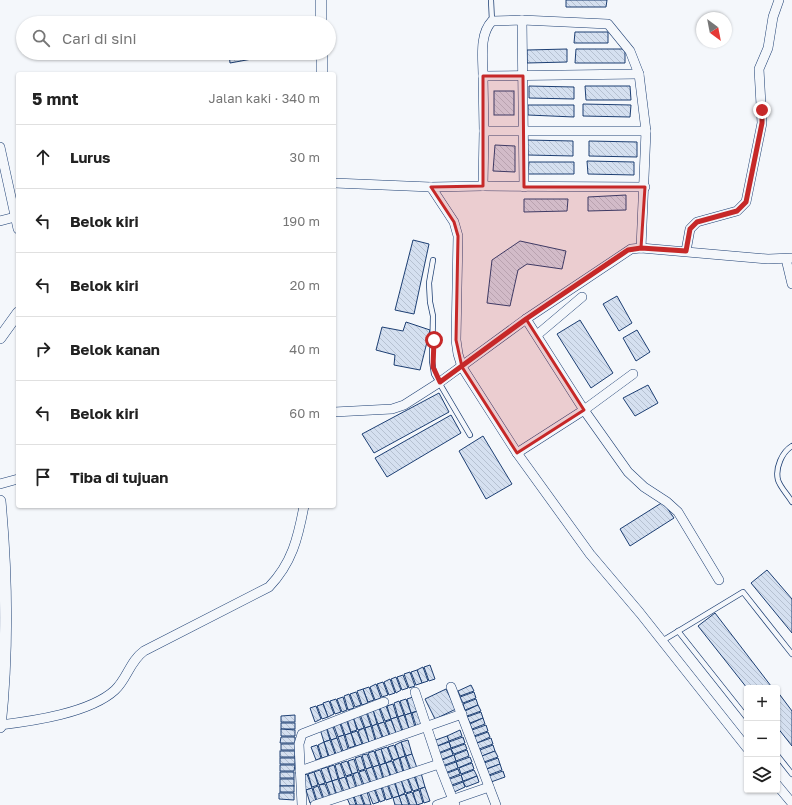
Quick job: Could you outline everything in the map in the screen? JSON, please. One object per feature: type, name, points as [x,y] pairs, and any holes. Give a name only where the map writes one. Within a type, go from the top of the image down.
[{"type":"street","points":[[319,16],[321,0]]},
{"type":"street","points":[[686,251],[690,229],[697,222],[737,211],[746,202],[762,123],[759,70],[768,48],[773,17],[779,0]]},
{"type":"street","points":[[522,20],[522,132],[524,187]]},
{"type":"street","points":[[483,186],[483,42],[486,28],[492,21],[522,20],[608,24],[630,51],[639,74],[646,132],[645,187],[641,248]]},
{"type":"street","points":[[322,60],[322,72]]},
{"type":"street","points":[[483,76],[639,74]]},
{"type":"street","points":[[484,131],[646,132]]},
{"type":"street","points":[[0,147],[16,221]]},
{"type":"street","points":[[336,183],[431,187],[645,187]]},
{"type":"street","points":[[431,187],[454,222],[458,236],[456,340],[462,367],[517,453],[590,554],[640,613],[744,744]]},
{"type":"street","points":[[0,220],[15,217]]},
{"type":"street","points":[[336,412],[399,407],[462,367],[526,319],[628,250],[641,248],[789,259],[792,284]]},
{"type":"street","points":[[537,335],[582,297]]},
{"type":"street","points":[[0,338],[16,316]]},
{"type":"street","points":[[526,319],[584,410],[628,472],[644,487],[668,502],[678,512],[719,580]]},
{"type":"street","points":[[517,453],[584,410],[633,374]]},
{"type":"street","points":[[0,484],[16,480]]},
{"type":"street","points":[[0,501],[6,593],[0,726],[57,716],[97,702],[116,689],[135,658],[144,650],[269,587],[278,577],[290,558],[303,508]]},
{"type":"street","points":[[451,687],[496,805]]},
{"type":"street","points":[[415,692],[439,764],[454,802]]},
{"type":"street","points":[[302,805],[299,737],[302,734],[384,702]]},
{"type":"street","points":[[300,771],[462,714]]},
{"type":"street","points":[[315,805],[439,764]]},
{"type":"street","points":[[437,805],[454,802],[488,787]]},
{"type":"street","points":[[780,789],[792,803]]},
{"type":"lane","points":[[491,0],[492,21]]},
{"type":"lane","points":[[433,260],[429,283],[433,324],[433,367],[470,435]]},
{"type":"lane","points":[[792,446],[788,448],[780,462],[778,481],[792,502]]},
{"type":"lane","points":[[662,642],[743,592],[792,654]]},
{"type":"lane","points":[[678,631],[744,714]]},
{"type":"lane","points":[[779,757],[792,774]]},
{"type":"highlighted area","points":[[483,76],[523,76],[524,187],[645,187],[641,248],[627,250],[526,319],[584,410],[517,453],[462,367],[456,340],[458,236],[454,222],[431,187],[483,186]]},
{"type":"building","points":[[566,0],[607,0],[606,7],[566,7]]},
{"type":"building","points":[[575,32],[608,32],[608,43],[574,43]]},
{"type":"building","points":[[567,49],[567,62],[527,63],[527,50]]},
{"type":"building","points":[[576,49],[625,49],[625,63],[575,63]]},
{"type":"building","points":[[230,60],[246,60],[230,63]]},
{"type":"building","points":[[529,86],[574,87],[574,99],[529,98]]},
{"type":"building","points":[[585,86],[630,86],[631,100],[586,100]]},
{"type":"building","points":[[494,91],[514,91],[514,115],[494,115]]},
{"type":"building","points":[[583,104],[631,105],[630,117],[583,116]]},
{"type":"building","points":[[528,105],[574,105],[574,117],[528,115]]},
{"type":"building","points":[[527,140],[573,141],[573,156],[528,155]]},
{"type":"building","points":[[589,141],[637,142],[637,157],[589,156]]},
{"type":"building","points":[[495,145],[515,146],[515,172],[493,171]]},
{"type":"building","points":[[587,161],[634,162],[634,175],[588,174]]},
{"type":"building","points":[[529,162],[574,162],[574,174],[528,174]]},
{"type":"building","points":[[626,195],[626,210],[588,211],[588,197]]},
{"type":"building","points":[[524,199],[568,199],[567,211],[524,212]]},
{"type":"building","points":[[413,240],[429,244],[414,314],[395,310]]},
{"type":"building","points":[[520,241],[566,251],[562,269],[527,264],[518,270],[510,306],[487,303],[492,260]]},
{"type":"building","points":[[617,296],[632,323],[619,331],[603,304]]},
{"type":"building","points":[[580,320],[613,373],[591,388],[557,334]]},
{"type":"building","points":[[406,322],[430,330],[420,370],[394,365],[395,355],[376,350],[382,327],[403,331]]},
{"type":"building","points":[[637,330],[650,352],[636,361],[623,338]]},
{"type":"building","points":[[648,385],[658,403],[635,416],[623,398]]},
{"type":"building","points":[[439,393],[449,412],[374,453],[362,434]]},
{"type":"building","points":[[451,415],[461,433],[387,477],[375,458]]},
{"type":"building","points":[[483,436],[512,484],[486,499],[459,451]]},
{"type":"building","points":[[663,502],[674,518],[630,546],[620,529]]},
{"type":"building","points":[[767,570],[792,599],[792,633],[751,583]]},
{"type":"building","points":[[715,613],[770,685],[745,685],[698,626]]},
{"type":"building","points":[[430,665],[435,679],[429,681],[424,667]]},
{"type":"building","points":[[423,667],[428,681],[422,683],[417,670]]},
{"type":"building","points":[[417,670],[422,683],[416,685],[411,672]]},
{"type":"building","points":[[410,672],[415,686],[409,688],[404,674]]},
{"type":"building","points":[[403,675],[408,688],[402,690],[397,677]]},
{"type":"building","points":[[396,677],[401,690],[396,693],[391,679]]},
{"type":"building","points":[[390,679],[395,693],[389,695],[384,682]]},
{"type":"building","points":[[383,682],[388,695],[382,697],[377,684]]},
{"type":"building","points":[[376,684],[381,698],[375,700],[370,687]]},
{"type":"building","points":[[471,685],[474,691],[460,696],[458,691]]},
{"type":"building","points":[[369,687],[374,700],[368,702],[363,689]]},
{"type":"building","points":[[363,689],[368,703],[362,705],[357,691]]},
{"type":"building","points":[[446,689],[456,709],[435,719],[425,699]]},
{"type":"building","points":[[356,692],[361,705],[355,707],[350,694]]},
{"type":"building","points":[[474,692],[476,698],[463,703],[460,697]]},
{"type":"building","points":[[349,694],[354,708],[348,710],[344,696]]},
{"type":"building","points":[[780,695],[792,711],[792,746],[780,731]]},
{"type":"building","points":[[343,697],[347,710],[342,712],[337,699]]},
{"type":"building","points":[[413,697],[417,711],[411,713],[407,699]]},
{"type":"building","points":[[336,699],[341,712],[335,714],[330,701]]},
{"type":"building","points":[[406,699],[411,713],[405,715],[400,701]]},
{"type":"building","points":[[476,699],[478,705],[465,710],[463,704]]},
{"type":"building","points":[[329,701],[334,714],[328,717],[323,703]]},
{"type":"building","points":[[399,701],[404,715],[398,717],[394,703]]},
{"type":"building","points":[[323,704],[328,717],[322,719],[317,706]]},
{"type":"building","points":[[393,704],[397,717],[391,719],[387,706]]},
{"type":"building","points":[[478,705],[481,711],[467,716],[465,711]]},
{"type":"building","points":[[316,706],[321,719],[315,722],[310,708]]},
{"type":"building","points":[[386,706],[391,719],[385,721],[380,708]]},
{"type":"building","points":[[379,708],[384,722],[378,724],[373,710]]},
{"type":"building","points":[[373,710],[377,724],[372,726],[367,712]]},
{"type":"building","points":[[418,711],[422,724],[416,726],[412,713]]},
{"type":"building","points":[[366,712],[371,726],[365,728],[360,714]]},
{"type":"building","points":[[481,712],[483,718],[470,723],[467,717]]},
{"type":"building","points":[[411,713],[415,727],[409,729],[405,715]]},
{"type":"building","points":[[295,715],[295,722],[281,722],[281,716]]},
{"type":"building","points":[[359,715],[364,728],[358,730],[353,717]]},
{"type":"building","points":[[404,715],[409,729],[403,731],[398,717]]},
{"type":"building","points":[[353,717],[357,730],[351,732],[347,719]]},
{"type":"building","points":[[397,717],[402,731],[396,733],[391,719]]},
{"type":"building","points":[[483,718],[485,724],[472,729],[470,724]]},
{"type":"building","points":[[346,719],[351,733],[345,735],[340,721]]},
{"type":"building","points":[[391,720],[396,733],[390,735],[385,722]]},
{"type":"building","points":[[339,721],[344,735],[338,737],[333,723]]},
{"type":"building","points":[[384,722],[389,735],[383,737],[378,724]]},
{"type":"building","points":[[281,723],[295,723],[295,729],[281,729]]},
{"type":"building","points":[[332,724],[337,738],[331,740],[326,726]]},
{"type":"building","points":[[377,724],[382,737],[376,740],[372,726]]},
{"type":"building","points":[[486,725],[488,731],[474,736],[472,730]]},
{"type":"building","points":[[371,726],[375,740],[369,742],[365,728]]},
{"type":"building","points":[[326,727],[330,740],[324,742],[320,729]]},
{"type":"building","points":[[364,728],[369,742],[363,744],[358,731]]},
{"type":"building","points":[[281,729],[295,730],[295,736],[281,736]]},
{"type":"building","points":[[460,730],[462,736],[449,741],[447,736]]},
{"type":"building","points":[[357,731],[362,744],[356,746],[351,733]]},
{"type":"building","points":[[488,732],[490,737],[477,743],[474,737]]},
{"type":"building","points":[[351,733],[355,746],[349,748],[345,735]]},
{"type":"building","points":[[344,735],[348,749],[343,751],[338,737]]},
{"type":"building","points":[[447,736],[449,741],[435,747],[433,741]]},
{"type":"building","points":[[281,737],[295,737],[295,743],[280,743]]},
{"type":"building","points":[[463,737],[465,743],[451,748],[449,742]]},
{"type":"building","points":[[337,738],[342,752],[336,754],[331,740]]},
{"type":"building","points":[[491,738],[493,744],[479,749],[477,743]]},
{"type":"building","points":[[330,740],[335,754],[329,756],[324,742]]},
{"type":"building","points":[[408,740],[412,754],[406,756],[401,742]]},
{"type":"building","points":[[324,742],[328,756],[322,758],[318,745]]},
{"type":"building","points":[[401,742],[405,756],[399,758],[395,745]]},
{"type":"building","points":[[449,742],[451,748],[438,753],[435,747]]},
{"type":"building","points":[[281,744],[295,744],[295,750],[281,750]]},
{"type":"building","points":[[465,744],[467,749],[454,754],[451,749]]},
{"type":"building","points":[[317,745],[321,758],[316,760],[311,747]]},
{"type":"building","points":[[394,745],[399,758],[393,760],[388,747]]},
{"type":"building","points":[[493,745],[495,751],[482,756],[480,750]]},
{"type":"building","points":[[387,747],[392,760],[386,763],[381,749]]},
{"type":"building","points":[[381,749],[385,763],[380,765],[375,751]]},
{"type":"building","points":[[451,749],[453,755],[440,760],[438,754]]},
{"type":"building","points":[[467,750],[469,756],[456,761],[454,755]]},
{"type":"building","points":[[280,751],[295,751],[295,757],[280,757]]},
{"type":"building","points":[[374,751],[379,765],[373,767],[368,753]]},
{"type":"building","points":[[495,751],[498,757],[484,762],[482,756]]},
{"type":"building","points":[[367,754],[372,767],[366,769],[362,755]]},
{"type":"building","points":[[412,754],[417,768],[411,770],[406,756]]},
{"type":"building","points":[[454,755],[456,761],[442,766],[440,761]]},
{"type":"building","points":[[361,756],[365,769],[359,771],[355,758]]},
{"type":"building","points":[[405,756],[410,770],[404,772],[400,758]]},
{"type":"building","points":[[470,757],[472,762],[458,768],[456,762]]},
{"type":"building","points":[[280,758],[295,758],[295,764],[280,764]]},
{"type":"building","points":[[399,758],[403,772],[398,774],[393,761]]},
{"type":"building","points":[[498,758],[500,764],[486,769],[484,763]]},
{"type":"building","points":[[354,759],[358,772],[352,774],[348,761]]},
{"type":"building","points":[[347,761],[352,774],[346,776],[341,763]]},
{"type":"building","points":[[392,761],[397,774],[391,776],[386,763]]},
{"type":"building","points":[[456,762],[458,768],[445,773],[442,767]]},
{"type":"building","points":[[340,763],[345,777],[339,779],[335,765]]},
{"type":"building","points":[[386,763],[390,776],[384,779],[380,765]]},
{"type":"building","points":[[472,763],[474,769],[461,774],[459,768]]},
{"type":"building","points":[[500,764],[502,770],[489,775],[487,769]]},
{"type":"building","points":[[280,765],[295,765],[294,771],[280,771]]},
{"type":"building","points":[[334,765],[338,779],[332,781],[328,767]]},
{"type":"building","points":[[379,765],[383,779],[378,781],[373,767]]},
{"type":"building","points":[[327,767],[332,781],[326,783],[321,769]]},
{"type":"building","points":[[372,767],[377,781],[371,783],[366,769]]},
{"type":"building","points":[[458,769],[460,774],[447,779],[445,774]]},
{"type":"building","points":[[320,770],[325,783],[319,785],[314,772]]},
{"type":"building","points":[[365,770],[370,783],[364,785],[359,772]]},
{"type":"building","points":[[474,770],[477,776],[463,781],[461,775]]},
{"type":"building","points":[[503,771],[505,777],[491,782],[489,776]]},
{"type":"building","points":[[280,772],[294,772],[294,778],[280,778]]},
{"type":"building","points":[[314,772],[318,785],[312,787],[308,774]]},
{"type":"building","points":[[358,772],[363,786],[357,788],[353,774]]},
{"type":"building","points":[[421,773],[425,787],[419,789],[415,775]]},
{"type":"building","points":[[307,774],[312,788],[306,790],[301,776]]},
{"type":"building","points":[[352,775],[356,788],[350,790],[346,777]]},
{"type":"building","points":[[461,775],[463,781],[449,786],[447,780]]},
{"type":"building","points":[[414,776],[419,789],[413,791],[408,778]]},
{"type":"building","points":[[477,776],[479,782],[466,787],[463,782]]},
{"type":"building","points":[[345,777],[350,790],[344,792],[339,779]]},
{"type":"building","points":[[407,778],[412,791],[406,793],[401,780]]},
{"type":"building","points":[[280,779],[294,779],[294,786],[280,786]]},
{"type":"building","points":[[338,779],[343,793],[337,795],[332,781]]},
{"type":"building","points":[[401,780],[405,793],[399,796],[395,782]]},
{"type":"building","points":[[332,781],[336,795],[331,797],[326,783]]},
{"type":"building","points":[[394,782],[399,796],[393,798],[388,784]]},
{"type":"building","points":[[463,782],[465,787],[452,793],[450,787]]},
{"type":"building","points":[[325,784],[330,797],[324,799],[319,785]]},
{"type":"building","points":[[387,784],[392,798],[386,800],[382,786]]},
{"type":"building","points":[[280,786],[294,786],[294,792],[280,792]]},
{"type":"building","points":[[318,786],[323,799],[317,801],[313,788]]},
{"type":"building","points":[[381,787],[385,800],[380,802],[375,789]]},
{"type":"building","points":[[425,787],[430,801],[424,803],[420,789]]},
{"type":"building","points":[[312,788],[316,801],[310,803],[306,790]]},
{"type":"building","points":[[374,789],[379,802],[373,804],[368,791]]},
{"type":"building","points":[[419,790],[423,803],[417,805],[413,792]]},
{"type":"building","points":[[367,792],[371,805],[365,805],[361,794]]},
{"type":"building","points":[[412,792],[417,805],[410,805],[406,794]]},
{"type":"building","points":[[279,793],[294,793],[294,800],[279,799]]},
{"type":"building","points":[[360,794],[364,805],[357,805],[354,796]]},
{"type":"building","points":[[405,794],[409,805],[402,805],[399,796]]},
{"type":"building","points":[[353,796],[356,805],[350,805],[347,798]]},
{"type":"building","points":[[399,796],[402,805],[395,805],[393,798]]},
{"type":"route","points":[[434,340],[432,360],[434,374],[440,382],[526,319],[628,250],[632,248],[641,248],[686,251],[690,229],[697,222],[707,218],[737,211],[746,202],[762,123],[762,110]]}]
